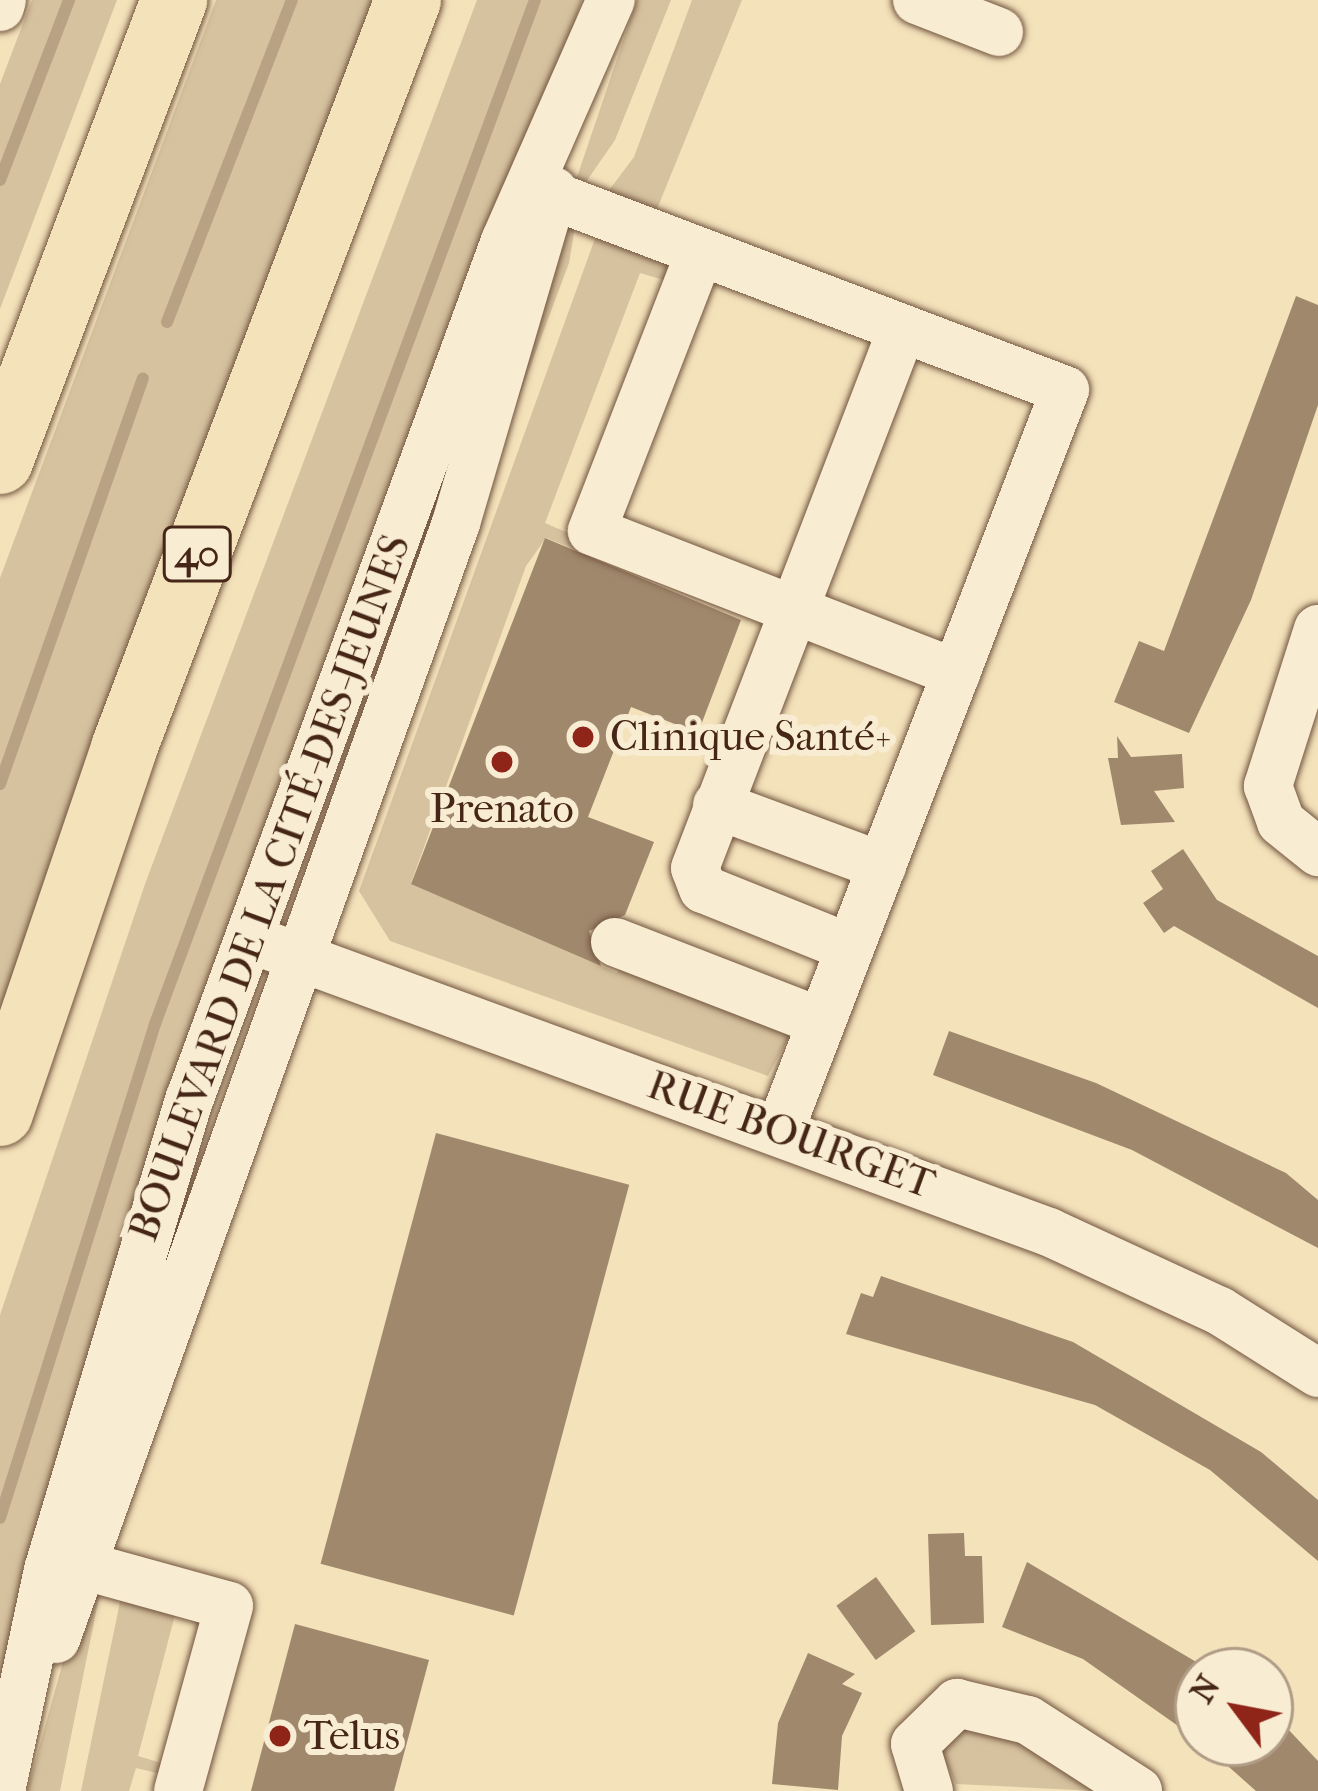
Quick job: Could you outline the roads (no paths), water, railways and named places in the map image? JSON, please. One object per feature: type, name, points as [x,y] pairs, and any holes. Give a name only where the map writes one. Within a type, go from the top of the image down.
[{"type":"highway","points":[[0,461],[174,0]]},
{"type":"highway","name":"40","points":[[0,1113],[124,748],[408,0]]},
{"type":"street","points":[[917,0],[999,32]]},
{"type":"street","name":"BOULEVARD DE LA CITÉ-DES-JEUNES","points":[[5,1773],[83,1440],[245,938],[541,192],[603,22]]},
{"type":"street","points":[[541,192],[1065,390],[780,1130]]},
{"type":"street","name":"BOULEVARD DE LA CITÉ-DES-JEUNES","points":[[5,1773],[85,1566],[296,956],[456,523],[541,192]]},
{"type":"street","points":[[700,252],[592,530],[956,673]]},
{"type":"street","points":[[850,948],[703,889],[694,868],[902,329]]},
{"type":"street","points":[[1318,629],[1268,773],[1281,822],[1318,851]]},
{"type":"street","points":[[717,805],[882,866]]},
{"type":"street","name":"RUE BOURGET","points":[[245,938],[780,1130],[1125,1264],[1318,1372]]},
{"type":"street","points":[[615,942],[821,1022]]},
{"type":"street","points":[[85,1566],[229,1606],[178,1791]]},
{"type":"street","points":[[929,1791],[916,1744],[957,1702],[1028,1720],[1138,1791]]},
{"type":"waterway","points":[[0,180],[69,0]]},
{"type":"waterway","points":[[167,322],[292,0]]},
{"type":"waterway","points":[[0,1518],[155,1024],[535,0]]},
{"type":"waterway","points":[[0,784],[143,379]]},
{"type":"place","name":"Clinique Santé+","points":[[583,737]]},
{"type":"place","name":"Prenato","points":[[502,762]]},
{"type":"place","name":"Telus","points":[[280,1736]]}]
